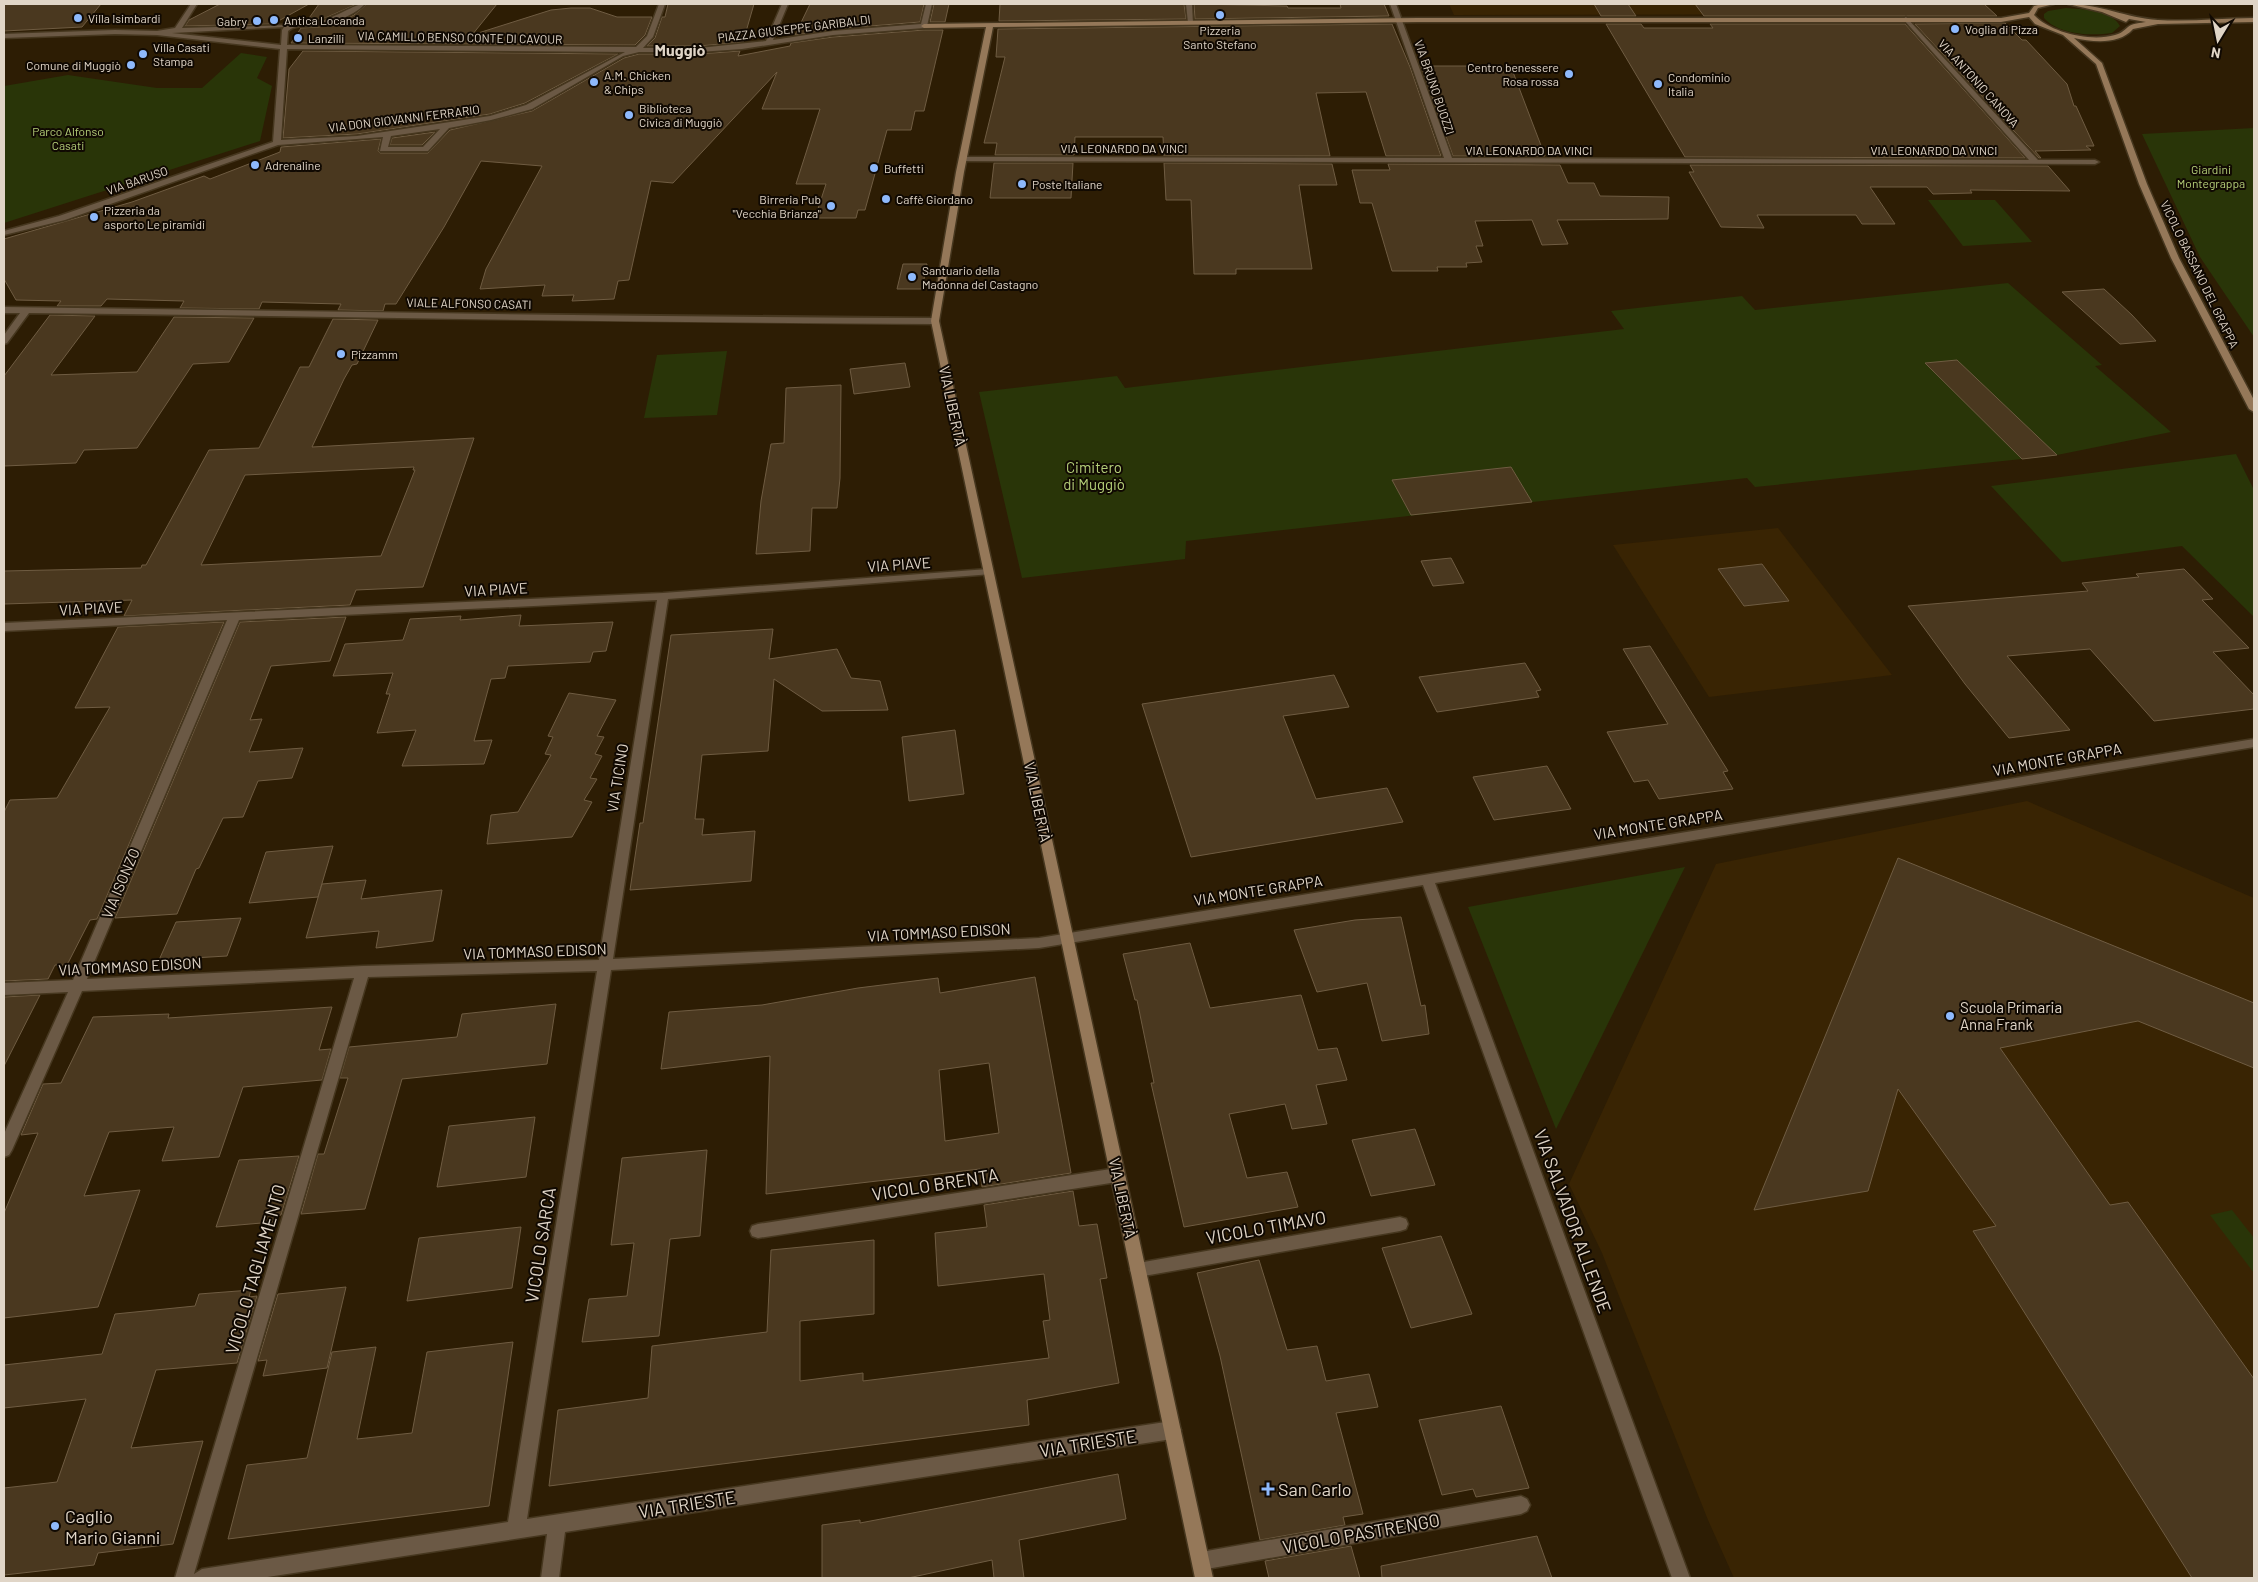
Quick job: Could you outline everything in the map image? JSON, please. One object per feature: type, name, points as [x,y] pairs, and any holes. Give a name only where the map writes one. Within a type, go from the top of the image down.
[{"type":"street","points":[[176,30],[194,4]]},
{"type":"street","points":[[4,36],[115,32],[157,33],[176,30],[291,25],[330,21],[349,14],[362,4]]},
{"type":"street","points":[[637,50],[650,37],[662,4]]},
{"type":"street","points":[[768,42],[786,4]]},
{"type":"street","points":[[929,4],[924,26],[1400,20],[1906,19],[2001,20],[2041,26],[2065,34],[2093,38],[2110,38],[2126,34],[2131,27],[2158,22],[2254,20]]},
{"type":"street","points":[[1189,4],[1191,23]]},
{"type":"street","name":"VIA BRUNO BUOZZI","points":[[1393,4],[1449,161]]},
{"type":"street","points":[[2001,20],[2030,15],[2036,7],[2051,4]]},
{"type":"street","points":[[2071,4],[2090,5],[2120,16],[2158,22]]},
{"type":"street","points":[[2030,15],[2041,26]]},
{"type":"street","points":[[2120,16],[2131,27]]},
{"type":"street","name":"VIA ANTONIO CANOVA","points":[[1906,19],[2035,161]]},
{"type":"street","points":[[276,143],[283,78],[282,47],[285,30],[291,25]]},
{"type":"street","name":"VIA LIBERTÀ","points":[[990,25],[963,159],[935,322],[1202,1570]]},
{"type":"street","name":"PIAZZA GIUSEPPE GARIBALDI","points":[[637,50],[716,49],[833,33],[924,26]]},
{"type":"street","name":"VIA CAMILLO BENSO CONTE DI CAVOUR","points":[[157,33],[282,47],[637,50]]},
{"type":"street","name":"VICOLO BASSANO DEL GRAPPA","points":[[2065,34],[2100,56],[2143,184],[2175,258],[2254,409]]},
{"type":"street","points":[[2100,56],[2110,38]]},
{"type":"street","name":"VIA DON GIOVANNI FERRARIO","points":[[276,143],[388,134],[491,118],[529,107],[621,55],[637,50]]},
{"type":"street","points":[[388,134],[383,149],[425,149],[448,126]]},
{"type":"street","name":"VIA BARUSO","points":[[4,233],[62,218],[276,143]]},
{"type":"street","name":"VIA LEONARDO DA VINCI","points":[[963,159],[2095,162]]},
{"type":"street","name":"VIALE ALFONSO CASATI","points":[[4,310],[935,322]]},
{"type":"street","points":[[4,341],[27,310]]},
{"type":"street","name":"VIA PIAVE","points":[[4,627],[663,596],[988,572]]},
{"type":"street","name":"VIA TICINO","points":[[604,966],[663,596]]},
{"type":"street","name":"VIA ISONZO","points":[[4,1150],[78,984],[235,616]]},
{"type":"street","name":"VIA MONTE GRAPPA","points":[[1067,938],[2254,742]]},
{"type":"street","name":"VIA SALVADOR ALLENDE","points":[[1427,878],[1681,1578]]},
{"type":"street","name":"VIA TOMMASO EDISON","points":[[4,989],[363,972],[604,966],[1028,944],[1067,938]]},
{"type":"street","name":"VICOLO SARCA","points":[[516,1531],[604,966]]},
{"type":"street","name":"VICOLO TAGLIAMENTO","points":[[184,1578],[363,972]]},
{"type":"street","name":"VICOLO BRENTA","points":[[758,1231],[1117,1175]]},
{"type":"street","name":"VICOLO TIMAVO","points":[[1138,1270],[1400,1224]]},
{"type":"street","name":"VIA TRIESTE","points":[[202,1578],[271,1573],[557,1524],[1172,1430]]},
{"type":"street","name":"VICOLO PASTRENGO","points":[[1202,1570],[1521,1505]]},
{"type":"street","points":[[550,1578],[557,1524]]},
{"type":"shaded area","points":[[1449,4],[1832,4],[1840,14],[1454,15]]},
{"type":"shaded area","points":[[1778,528],[1892,675],[1709,697],[1613,545]]},
{"type":"shaded area","points":[[2027,801],[2254,898],[2254,1578],[1734,1578],[1708,1520],[1602,1253],[1569,1184],[1716,864]]},
{"type":"green space","points":[[2066,8],[2096,11],[2110,17],[2120,26],[2112,33],[2085,34],[2058,28],[2044,18],[2044,14],[2048,11]]},
{"type":"green space","name":"Parco Alfonso Casati","points":[[241,53],[267,57],[257,78],[272,86],[260,141],[4,223],[4,86],[68,75],[157,88],[202,88]]},
{"type":"green space","name":"Giardini Montegrappa","points":[[2254,128],[2254,337],[2200,257],[2142,134]]},
{"type":"green space","points":[[1928,200],[1995,200],[2032,242],[1963,246]]},
{"type":"green space","name":"Cimitero di Muggiò","points":[[2008,283],[2102,365],[2095,366],[2171,432],[2057,455],[2022,459],[1755,487],[1747,478],[1186,541],[1185,559],[1022,578],[979,392],[1117,376],[1125,388],[1624,329],[1611,311],[1742,296],[1755,310]]},
{"type":"green space","points":[[727,351],[717,415],[644,418],[657,355]]},
{"type":"green space","points":[[2236,454],[2254,490],[2254,617],[2182,546],[2062,562],[1991,486]]},
{"type":"green space","points":[[1685,867],[1556,1129],[1468,907]]},
{"type":"green space","points":[[2232,1210],[2254,1238],[2254,1273],[2210,1215]]},
{"type":"building","points":[[4,4],[101,4],[82,27],[4,31]]},
{"type":"building","points":[[220,4],[309,4],[273,24],[185,26],[189,20]]},
{"type":"building","points":[[319,4],[357,4],[325,18],[307,21]]},
{"type":"building","points":[[367,4],[497,4],[472,35],[551,10],[571,8],[590,8],[617,17],[652,17],[645,35],[635,45],[291,43],[301,28],[319,27],[341,21],[354,15]]},
{"type":"building","points":[[668,4],[754,4],[743,42],[699,46],[647,46],[655,38],[662,17],[665,17]]},
{"type":"building","points":[[810,4],[924,4],[920,22],[833,29],[795,35]]},
{"type":"building","points":[[934,4],[949,4],[945,22],[930,22]]},
{"type":"building","points":[[1000,4],[1184,4],[1186,19],[999,21]]},
{"type":"building","points":[[1194,4],[1341,8],[1340,4],[1384,4],[1389,16],[1195,19]]},
{"type":"building","points":[[1594,4],[1628,4],[1636,16],[1601,16]]},
{"type":"building","points":[[1695,4],[1984,4],[1997,16],[1704,16]]},
{"type":"building","points":[[2005,23],[2022,40],[2026,40],[2067,84],[2074,106],[2076,106],[2094,146],[2086,146],[2091,150],[2035,151],[2041,158],[2039,158],[1915,24]]},
{"type":"building","points":[[1392,24],[1410,67],[1441,156],[1386,156],[1366,92],[1316,93],[1330,156],[1164,156],[1163,137],[1075,137],[1074,155],[995,155],[997,143],[984,143],[1005,57],[996,57],[998,29]]},
{"type":"building","points":[[1606,24],[1641,24],[1644,28],[1713,28],[1710,24],[1905,24],[2025,158],[1685,157]]},
{"type":"building","points":[[943,30],[924,111],[915,111],[911,130],[887,130],[865,210],[858,210],[856,218],[815,218],[826,184],[796,184],[820,109],[762,109],[777,72],[673,183],[651,181],[629,280],[618,281],[614,299],[572,301],[574,295],[542,296],[545,285],[480,289],[486,269],[542,166],[481,161],[444,227],[396,304],[385,304],[383,311],[338,310],[341,304],[262,302],[259,309],[180,308],[184,301],[107,299],[101,306],[57,306],[61,301],[16,300],[4,279],[4,239],[132,202],[204,176],[210,179],[280,152],[281,147],[381,139],[378,151],[380,153],[428,153],[450,130],[532,111],[624,58],[639,54],[699,54],[740,51],[738,56],[790,46],[791,43],[833,37]]},
{"type":"building","points":[[303,51],[618,54],[525,103],[490,114],[357,134],[283,138],[289,69]]},
{"type":"building","points":[[1421,66],[1486,66],[1488,72],[1513,72],[1545,156],[1453,156]]},
{"type":"building","points":[[435,132],[422,145],[390,145],[392,138]]},
{"type":"building","points":[[994,163],[1073,163],[1071,198],[990,198]]},
{"type":"building","points":[[1164,163],[1332,164],[1337,185],[1299,185],[1312,269],[1236,269],[1236,274],[1194,274],[1191,200],[1166,200]]},
{"type":"building","points":[[1388,164],[1560,165],[1568,183],[1594,183],[1600,196],[1669,197],[1668,219],[1557,220],[1568,244],[1542,245],[1532,220],[1475,221],[1483,246],[1476,246],[1482,262],[1466,263],[1467,267],[1437,267],[1438,271],[1392,271],[1372,203],[1360,203],[1352,170],[1390,170]]},
{"type":"building","points":[[1690,165],[2048,166],[2070,191],[1970,190],[1972,193],[1933,194],[1927,187],[1870,187],[1895,224],[1862,224],[1856,215],[1757,215],[1764,228],[1721,227],[1689,172],[1694,172]]},
{"type":"building","name":"Santuario della Madonna del Castagno","points":[[903,264],[927,264],[922,289],[897,289]]},
{"type":"building","points":[[2104,289],[2156,341],[2120,344],[2062,292]]},
{"type":"building","points":[[50,315],[95,316],[51,375],[137,372],[174,317],[254,318],[229,362],[193,364],[137,448],[84,450],[76,463],[4,466],[4,376]]},
{"type":"building","points":[[333,319],[378,320],[357,364],[352,365],[344,379],[312,447],[474,438],[423,587],[356,590],[350,605],[124,616],[132,600],[4,604],[4,571],[141,568],[142,565],[146,565],[209,450],[259,448],[300,367],[309,367]],"holes":[[[414,467],[413,470],[415,470],[381,556],[201,565],[245,475]]]},
{"type":"building","points":[[1957,360],[2057,455],[2022,459],[1925,363]]},
{"type":"building","points":[[905,363],[910,387],[854,394],[850,369]]},
{"type":"building","points":[[841,385],[840,478],[837,508],[812,508],[810,551],[756,554],[761,501],[771,444],[784,443],[786,388]]},
{"type":"building","points":[[1511,467],[1532,502],[1411,515],[1392,480]]},
{"type":"building","points":[[1451,558],[1464,583],[1433,586],[1421,561]]},
{"type":"building","points":[[1762,564],[1789,601],[1744,606],[1718,569]]},
{"type":"building","points":[[2184,569],[2213,599],[2202,600],[2249,648],[2213,652],[2254,695],[2254,709],[2154,721],[2090,649],[2007,656],[2070,730],[2009,738],[1965,684],[1908,606],[2088,591],[2082,583],[2139,577],[2136,574]]},
{"type":"building","points":[[521,615],[519,626],[613,622],[606,651],[593,652],[590,662],[508,666],[505,678],[491,679],[474,741],[492,740],[484,764],[402,766],[416,730],[377,733],[390,694],[386,694],[393,673],[333,676],[345,644],[403,640],[410,619],[461,616],[460,620]]},
{"type":"building","points":[[346,617],[330,661],[271,666],[250,720],[262,719],[249,752],[303,748],[292,778],[258,781],[243,817],[223,818],[199,868],[196,869],[177,914],[115,918],[240,622]]},
{"type":"building","points":[[224,622],[97,919],[90,920],[67,965],[55,965],[48,979],[4,981],[4,812],[10,800],[57,798],[110,707],[75,708],[118,627]]},
{"type":"building","points":[[773,629],[769,659],[837,649],[851,678],[880,681],[888,710],[822,711],[774,679],[768,751],[702,755],[695,819],[704,819],[702,835],[755,831],[751,881],[630,890],[640,823],[643,823],[671,635]]},
{"type":"building","points":[[1650,646],[1728,771],[1723,772],[1733,789],[1659,799],[1648,780],[1634,782],[1607,732],[1668,724],[1623,649]]},
{"type":"building","points":[[1525,663],[1541,690],[1536,691],[1539,697],[1437,712],[1419,677]]},
{"type":"building","points":[[1334,675],[1349,707],[1283,716],[1316,799],[1387,788],[1403,822],[1191,857],[1142,704]]},
{"type":"building","points":[[569,693],[616,700],[597,736],[604,737],[595,754],[602,756],[590,778],[597,779],[584,800],[592,802],[572,837],[487,844],[491,815],[518,812],[551,755],[545,754],[553,737],[548,736]]},
{"type":"building","points":[[955,730],[964,794],[909,801],[902,737]]},
{"type":"building","points":[[1547,766],[1571,809],[1494,820],[1473,777]]},
{"type":"building","points":[[333,846],[318,897],[249,903],[266,852]]},
{"type":"building","points":[[1898,858],[2254,1003],[2254,1068],[2138,1021],[2000,1048],[2110,1205],[2128,1202],[2254,1379],[2254,1578],[2192,1578],[1973,1231],[1996,1226],[1898,1089],[1868,1191],[1754,1210]]},
{"type":"building","points":[[366,880],[361,899],[442,890],[433,941],[376,948],[379,931],[306,938],[322,884]]},
{"type":"building","points":[[1401,917],[1421,1006],[1425,1005],[1429,1034],[1382,1041],[1367,983],[1317,992],[1294,930],[1355,920]]},
{"type":"building","points":[[241,918],[227,956],[159,960],[176,922]]},
{"type":"building","points":[[1190,943],[1210,1008],[1301,995],[1318,1050],[1337,1048],[1347,1080],[1316,1085],[1327,1124],[1292,1129],[1285,1104],[1229,1114],[1247,1178],[1287,1172],[1298,1207],[1184,1227],[1151,1083],[1154,1083],[1137,1000],[1135,1000],[1123,954]]},
{"type":"building","points":[[1035,977],[1071,1173],[982,1187],[980,1169],[766,1194],[770,1056],[661,1069],[669,1012],[762,1005],[858,988],[938,978],[940,993]],"holes":[[[989,1063],[999,1133],[945,1141],[939,1070]]]},
{"type":"building","points":[[40,995],[4,1066],[4,997]]},
{"type":"building","points":[[556,1004],[547,1064],[402,1079],[365,1209],[301,1214],[318,1154],[324,1154],[348,1078],[340,1078],[349,1047],[457,1037],[462,1014]]},
{"type":"building","points":[[332,1007],[319,1050],[331,1049],[322,1080],[243,1087],[219,1157],[162,1161],[174,1127],[109,1132],[84,1196],[140,1190],[98,1307],[4,1318],[4,1213],[38,1133],[21,1135],[43,1084],[61,1083],[93,1017],[169,1014],[168,1018]]},
{"type":"building","points":[[535,1117],[526,1177],[437,1187],[449,1126]]},
{"type":"building","points":[[1415,1129],[1435,1185],[1371,1196],[1352,1140]]},
{"type":"building","points":[[707,1150],[700,1236],[670,1239],[659,1336],[582,1342],[589,1299],[627,1296],[634,1243],[611,1245],[622,1158]]},
{"type":"building","points":[[299,1156],[281,1215],[275,1216],[273,1222],[216,1227],[239,1160]]},
{"type":"building","points":[[1073,1191],[1079,1226],[1097,1224],[1107,1278],[1100,1279],[1119,1383],[1027,1400],[1029,1425],[549,1486],[558,1410],[648,1398],[652,1346],[767,1332],[771,1250],[874,1240],[874,1314],[800,1321],[800,1381],[863,1373],[863,1381],[1049,1358],[1043,1321],[1050,1320],[1044,1274],[938,1286],[935,1233],[987,1227],[984,1205]]},
{"type":"building","points":[[521,1227],[512,1288],[407,1301],[419,1238]]},
{"type":"building","points":[[1441,1236],[1472,1314],[1411,1328],[1382,1248]]},
{"type":"building","points":[[1259,1260],[1287,1350],[1317,1346],[1326,1381],[1369,1374],[1378,1407],[1336,1413],[1363,1514],[1343,1517],[1345,1525],[1260,1540],[1220,1356],[1197,1273]]},
{"type":"building","points":[[346,1287],[327,1368],[263,1376],[267,1360],[258,1361],[278,1294]]},
{"type":"building","points":[[251,1290],[249,1297],[257,1296],[237,1363],[156,1370],[131,1448],[203,1441],[173,1544],[98,1553],[94,1565],[4,1575],[4,1488],[57,1482],[86,1399],[4,1408],[4,1365],[102,1354],[115,1314],[195,1306],[199,1294]]},
{"type":"building","points":[[513,1342],[489,1506],[228,1539],[247,1465],[307,1458],[332,1352],[376,1347],[357,1439],[412,1433],[427,1352]]},
{"type":"building","points":[[1501,1406],[1529,1488],[1476,1497],[1473,1489],[1442,1495],[1419,1420]]},
{"type":"building","points":[[1118,1474],[1126,1519],[1019,1540],[1024,1578],[994,1578],[992,1560],[908,1578],[822,1578],[822,1525],[860,1520],[860,1523]]},
{"type":"building","points":[[1537,1536],[1552,1578],[1382,1578],[1381,1566]]},
{"type":"building","points":[[1351,1546],[1360,1578],[1269,1578],[1265,1561]]},
{"type":"place","name":"Pizzeria Santo Stefano","points":[[1220,15]]},
{"type":"place","name":"Villa Isimbardi","points":[[78,18]]},
{"type":"place","name":"Antica Locanda","points":[[274,20]]},
{"type":"place","name":"Gabry","points":[[257,21]]},
{"type":"place","name":"Voglia di Pizza","points":[[1955,29]]},
{"type":"place","name":"Lanzilli","points":[[298,38]]},
{"type":"place","name":"Villa Casati Stampa","points":[[143,54]]},
{"type":"place","name":"Comune di Muggiò","points":[[131,65]]},
{"type":"place","name":"Centro benessere Rosa rossa","points":[[1569,74]]},
{"type":"place","name":"A.M. Chicken & Chips","points":[[594,82]]},
{"type":"place","name":"Condominio Italia","points":[[1658,84]]},
{"type":"place","name":"Biblioteca Civica di Muggiò","points":[[629,115]]},
{"type":"place","name":"Adrenaline","points":[[255,165]]},
{"type":"place","name":"Buffetti","points":[[874,168]]},
{"type":"place","name":"Poste Italiane","points":[[1022,184]]},
{"type":"place","name":"Caffè Giordano","points":[[886,199]]},
{"type":"place","name":"Birreria Pub \"Vecchia Brianza\"","points":[[831,206]]},
{"type":"place","name":"Pizzeria da asporto Le piramidi","points":[[94,217]]},
{"type":"place","name":"Santuario della Madonna del Castagno","points":[[912,277]]},
{"type":"place","name":"Pizzamm","points":[[341,354]]},
{"type":"place","name":"Scuola Primaria Anna Frank","points":[[1950,1016]]},
{"type":"place","name":"San Carlo","points":[[1268,1489]]},
{"type":"place","name":"Caglio Mario Gianni","points":[[55,1526]]},
{"type":"district","name":"Muggiò","points":[[680,49]]}]
